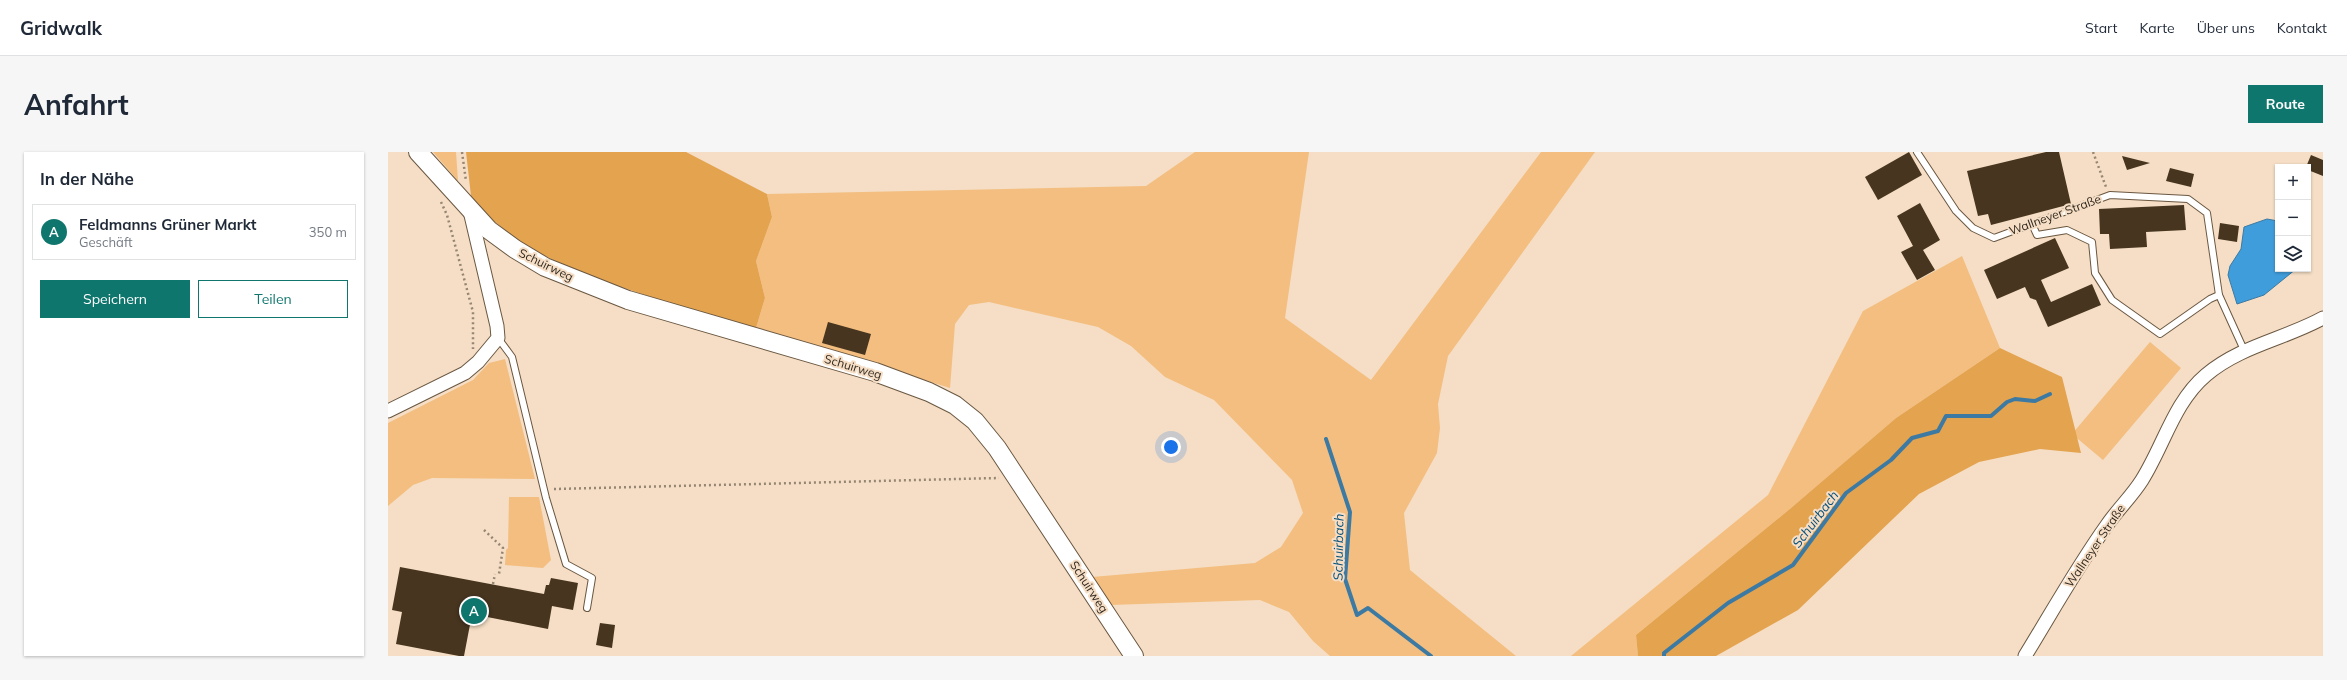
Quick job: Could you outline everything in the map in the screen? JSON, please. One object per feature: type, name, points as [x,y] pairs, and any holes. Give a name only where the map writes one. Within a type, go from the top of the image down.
[{"type":"main road","name":"Schuirweg","points":[[418,152],[470,212],[488,230],[515,249],[545,267],[596,288],[698,322],[875,372],[929,392],[955,405],[975,421],[997,448],[1134,656]]},
{"type":"street","name":"Schuirweg","points":[[470,212],[497,326],[498,338]]},
{"type":"street","name":"Wallneyer Straße","points":[[2025,656],[2104,530],[2141,482],[2153,462],[2177,411],[2191,389],[2220,364],[2244,350],[2323,318]]},
{"type":"street","points":[[388,411],[465,373],[478,362],[498,338]]},
{"type":"lane","name":"Wallneyer Straße","points":[[1917,152],[1956,211],[1973,228],[1994,238],[2110,195],[2188,199],[2207,213],[2219,295],[2244,350]]},
{"type":"lane","points":[[2032,224],[2037,235],[2067,230],[2092,242],[2095,272],[2112,300],[2160,334],[2210,299],[2219,295]]},
{"type":"lane","name":"Schuirweg","points":[[498,338],[512,357],[544,489],[566,564],[592,578],[587,608]]},
{"type":"path","points":[[2093,152],[2110,195]]},
{"type":"path","points":[[440,198],[447,215],[473,312],[473,349],[478,362]]},
{"type":"path","points":[[544,489],[1017,478]]},
{"type":"path","points":[[484,530],[503,548],[499,574]]},
{"type":"path","points":[[493,584],[495,574]]},
{"type":"shaded area","points":[[433,152],[456,152],[458,181]]},
{"type":"shaded area","points":[[466,152],[686,152],[767,194],[772,217],[756,261],[765,298],[753,338],[684,308],[582,274],[523,245],[483,212],[471,196]]},
{"type":"shaded area","points":[[1195,152],[1309,152],[1285,318],[1371,380],[1541,152],[1595,152],[1448,356],[1438,404],[1440,428],[1437,453],[1404,513],[1410,570],[1516,656],[1330,656],[1313,641],[1289,612],[1260,600],[1110,605],[1092,577],[1255,563],[1281,547],[1303,513],[1292,480],[1214,400],[1165,377],[1131,346],[1098,327],[989,302],[969,305],[955,324],[950,388],[756,328],[765,298],[756,261],[772,217],[767,194],[1146,186]]},
{"type":"shaded area","points":[[1962,256],[2000,348],[1896,418],[1791,508],[1636,635],[1638,656],[1571,656],[1768,495],[1863,311]]},
{"type":"shaded area","points":[[2150,342],[2181,368],[2103,460],[2072,434]]},
{"type":"shaded area","points":[[2000,348],[2062,377],[2081,453],[2040,449],[1979,462],[1919,494],[1798,610],[1716,656],[1638,656],[1636,635],[1791,508],[1896,418]]},
{"type":"shaded area","points":[[505,359],[535,479],[432,478],[413,485],[388,506],[388,423],[473,380],[489,363]]},
{"type":"shaded area","points":[[509,497],[539,497],[551,560],[543,568],[505,565],[506,550],[508,548]]},
{"type":"water","points":[[2267,219],[2275,220],[2275,272],[2292,272],[2264,295],[2237,304],[2228,275],[2230,266],[2241,249],[2244,227]]},
{"type":"building","points":[[1909,152],[1922,175],[1878,200],[1865,177]]},
{"type":"building","points":[[2046,152],[2059,152],[2071,204],[1991,225],[1988,214],[1978,216],[1967,171]]},
{"type":"building","points":[[2311,155],[2323,160],[2323,176],[2311,171],[2311,164],[2307,164]]},
{"type":"building","points":[[2122,156],[2150,163],[2127,170]]},
{"type":"building","points":[[2170,168],[2194,174],[2191,187],[2166,181]]},
{"type":"building","points":[[1920,203],[1940,240],[1923,250],[1935,270],[1917,280],[1901,252],[1913,246],[1897,216]]},
{"type":"building","points":[[2184,205],[2186,230],[2146,232],[2147,247],[2110,249],[2109,234],[2100,234],[2099,209]]},
{"type":"building","points":[[2220,223],[2239,226],[2237,242],[2218,239]]},
{"type":"building","points":[[2055,238],[2069,268],[2041,280],[2051,302],[2092,284],[2101,305],[2048,327],[2036,300],[2030,298],[2025,287],[1997,299],[1984,270]]},
{"type":"building","points":[[828,322],[871,334],[865,355],[822,343]]},
{"type":"building","points":[[400,567],[544,594],[546,585],[549,585],[551,578],[578,583],[573,610],[552,606],[548,629],[472,614],[464,656],[459,656],[396,644],[402,612],[392,610]]},
{"type":"building","points":[[600,623],[615,625],[612,648],[596,645]]},
{"type":"waterway","name":"Schuirbach","points":[[1664,656],[1664,653],[1728,603],[1793,565],[1846,493],[1891,460],[1912,438],[1938,431],[1946,416],[1991,416],[2007,402],[2015,399],[2035,401],[2050,394]]},
{"type":"waterway","name":"Schuirbach","points":[[1326,439],[1350,512],[1345,579],[1357,615],[1368,608],[1431,656]]},
{"type":"place","name":"Feldmanns Grüner Markt","points":[[474,611]]}]
